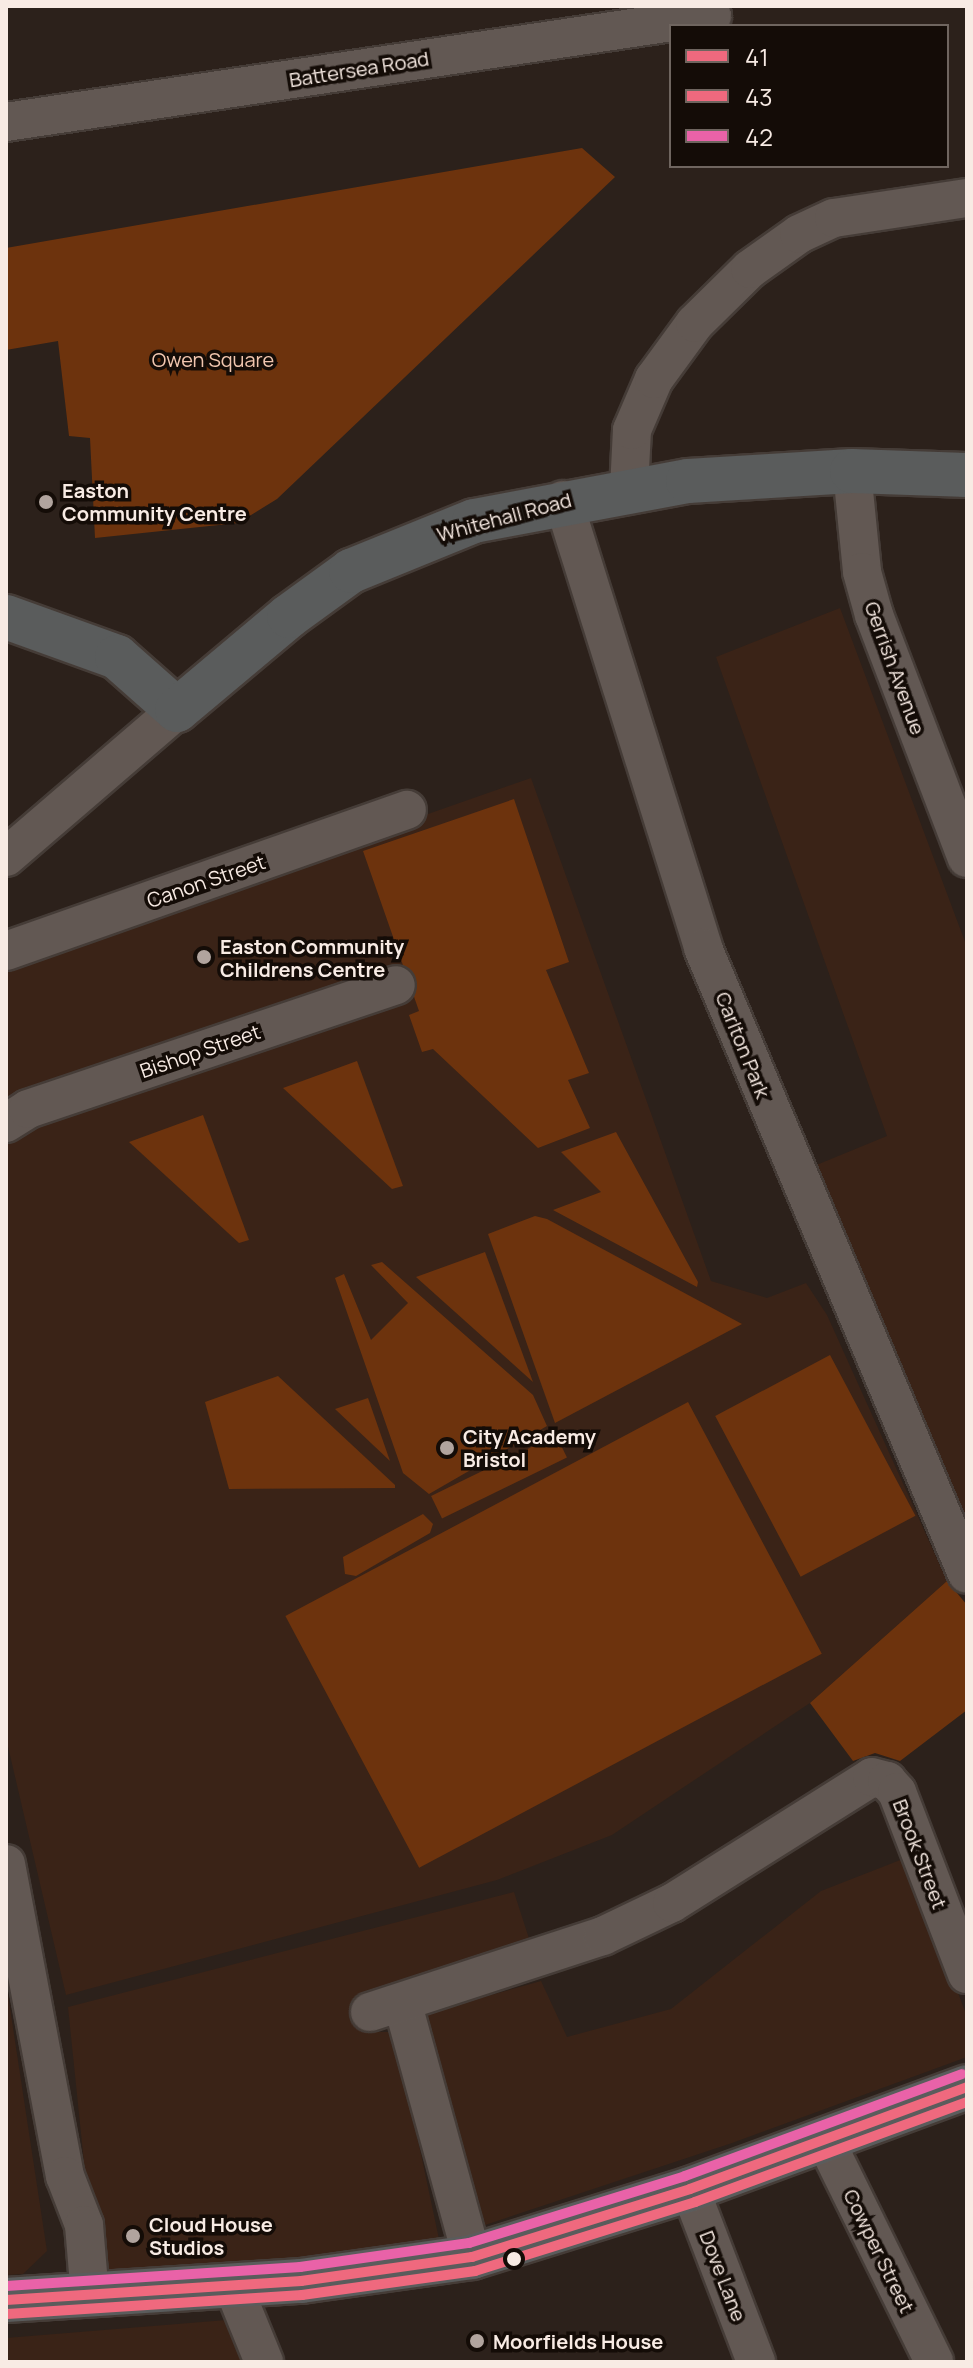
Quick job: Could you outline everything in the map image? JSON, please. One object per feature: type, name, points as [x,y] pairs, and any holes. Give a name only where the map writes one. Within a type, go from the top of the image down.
[{"type":"main road","name":"Whitehall Road","points":[[177,710],[289,616],[351,571],[474,521],[563,500],[629,489],[852,471],[967,475]]},
{"type":"main road","points":[[6,617],[117,657],[177,710]]},
{"type":"main road","points":[[6,2300],[233,2286],[472,2257],[690,2189],[967,2087]]},
{"type":"street","name":"Battersea Road","points":[[6,122],[712,16]]},
{"type":"street","points":[[629,489],[632,430],[654,379],[695,323],[750,269],[799,234],[834,218],[967,198]]},
{"type":"street","name":"Gerrish Avenue","points":[[852,471],[862,572],[874,615],[959,810],[967,858]]},
{"type":"street","name":"Carlton Park","points":[[563,500],[703,948],[967,1574]]},
{"type":"street","name":"Whitehall Road","points":[[6,857],[177,710]]},
{"type":"street","name":"Canon Street","points":[[6,951],[136,920],[407,810]]},
{"type":"street","name":"Bishop Street","points":[[6,1123],[28,1109],[396,985]]},
{"type":"street","name":"Brook Street","points":[[472,2257],[387,2008],[603,1936],[672,1903],[872,1777],[887,1781],[897,1792],[967,1974]]},
{"type":"street","points":[[6,1864],[65,2176],[84,2225],[77,2298]]},
{"type":"street","name":"Cowper Street","points":[[825,2140],[934,2362]]},
{"type":"street","name":"Dove Lane","points":[[690,2189],[756,2362]]},
{"type":"street","points":[[233,2286],[264,2362]]},
{"type":"shaded area","points":[[840,608],[967,947],[967,1521],[814,1166],[887,1136],[716,657]]},
{"type":"shaded area","name":"City Academy Bristol","points":[[531,778],[711,1281],[767,1298],[806,1283],[827,1315],[947,1581],[810,1703],[612,1835],[497,1880],[66,1995],[6,1738],[6,962]]},
{"type":"shaded area","points":[[908,1857],[967,2017],[967,2057],[732,2143],[479,2227],[420,2015],[541,1981],[567,2037],[671,2009],[821,1891]]},
{"type":"shaded area","points":[[514,1892],[534,1954],[354,2000],[361,2032],[395,2032],[439,2239],[316,2261],[96,2279],[68,2007]]},
{"type":"shaded area","points":[[6,1982],[47,2251],[23,2274],[6,2275]]},
{"type":"shaded area","points":[[251,2318],[269,2362],[6,2362],[6,2338]]},
{"type":"green space","name":"Owen Square","points":[[582,148],[615,177],[277,499],[238,523],[95,538],[90,438],[69,436],[58,341],[6,350],[6,248]]},
{"type":"green space","points":[[514,799],[569,962],[546,970],[589,1073],[568,1080],[590,1128],[538,1148],[433,1049],[422,1052],[409,1015],[419,1011],[363,851]]},
{"type":"green space","points":[[357,1061],[403,1186],[392,1189],[283,1088]]},
{"type":"green space","points":[[203,1115],[249,1240],[239,1243],[129,1142]]},
{"type":"green space","points":[[616,1132],[698,1282],[697,1287],[553,1210],[601,1192],[561,1152]]},
{"type":"green space","points":[[535,1216],[547,1219],[742,1324],[555,1423],[488,1234]]},
{"type":"green space","points":[[485,1252],[533,1382],[416,1277]]},
{"type":"green space","points":[[382,1262],[533,1395],[547,1426],[429,1494],[403,1473],[335,1278],[344,1274],[371,1340],[408,1303],[371,1265]]},
{"type":"green space","points":[[830,1355],[915,1516],[801,1577],[715,1416]]},
{"type":"green space","points":[[278,1376],[395,1488],[229,1489],[205,1402]]},
{"type":"green space","points":[[368,1398],[390,1461],[335,1409]]},
{"type":"green space","points":[[688,1402],[822,1654],[419,1868],[285,1616]]},
{"type":"green space","points":[[556,1435],[567,1457],[442,1518],[431,1496]]},
{"type":"green space","points":[[423,1514],[433,1524],[430,1533],[356,1576],[345,1574],[343,1557]]},
{"type":"green space","points":[[947,1581],[967,1605],[967,1710],[900,1761],[875,1753],[853,1761],[810,1703]]},
{"type":"transit line","name":"42","points":[[6,2286],[300,2267],[469,2243],[685,2176],[962,2074]]},
{"type":"transit line","name":"41","points":[[6,2300],[301,2281],[472,2257],[690,2189],[967,2087]]},
{"type":"transit line","name":"43","points":[[7,2314],[302,2295],[475,2271],[695,2202],[967,2102]]},
{"type":"place","name":"Easton Community Centre","points":[[46,502]]},
{"type":"place","name":"Easton Community Childrens Centre","points":[[204,957]]},
{"type":"place","name":"City Academy Bristol","points":[[447,1448]]},
{"type":"place","name":"Cloud House Studios","points":[[133,2236]]},
{"type":"place","name":"Moorfields House","points":[[477,2341]]}]
